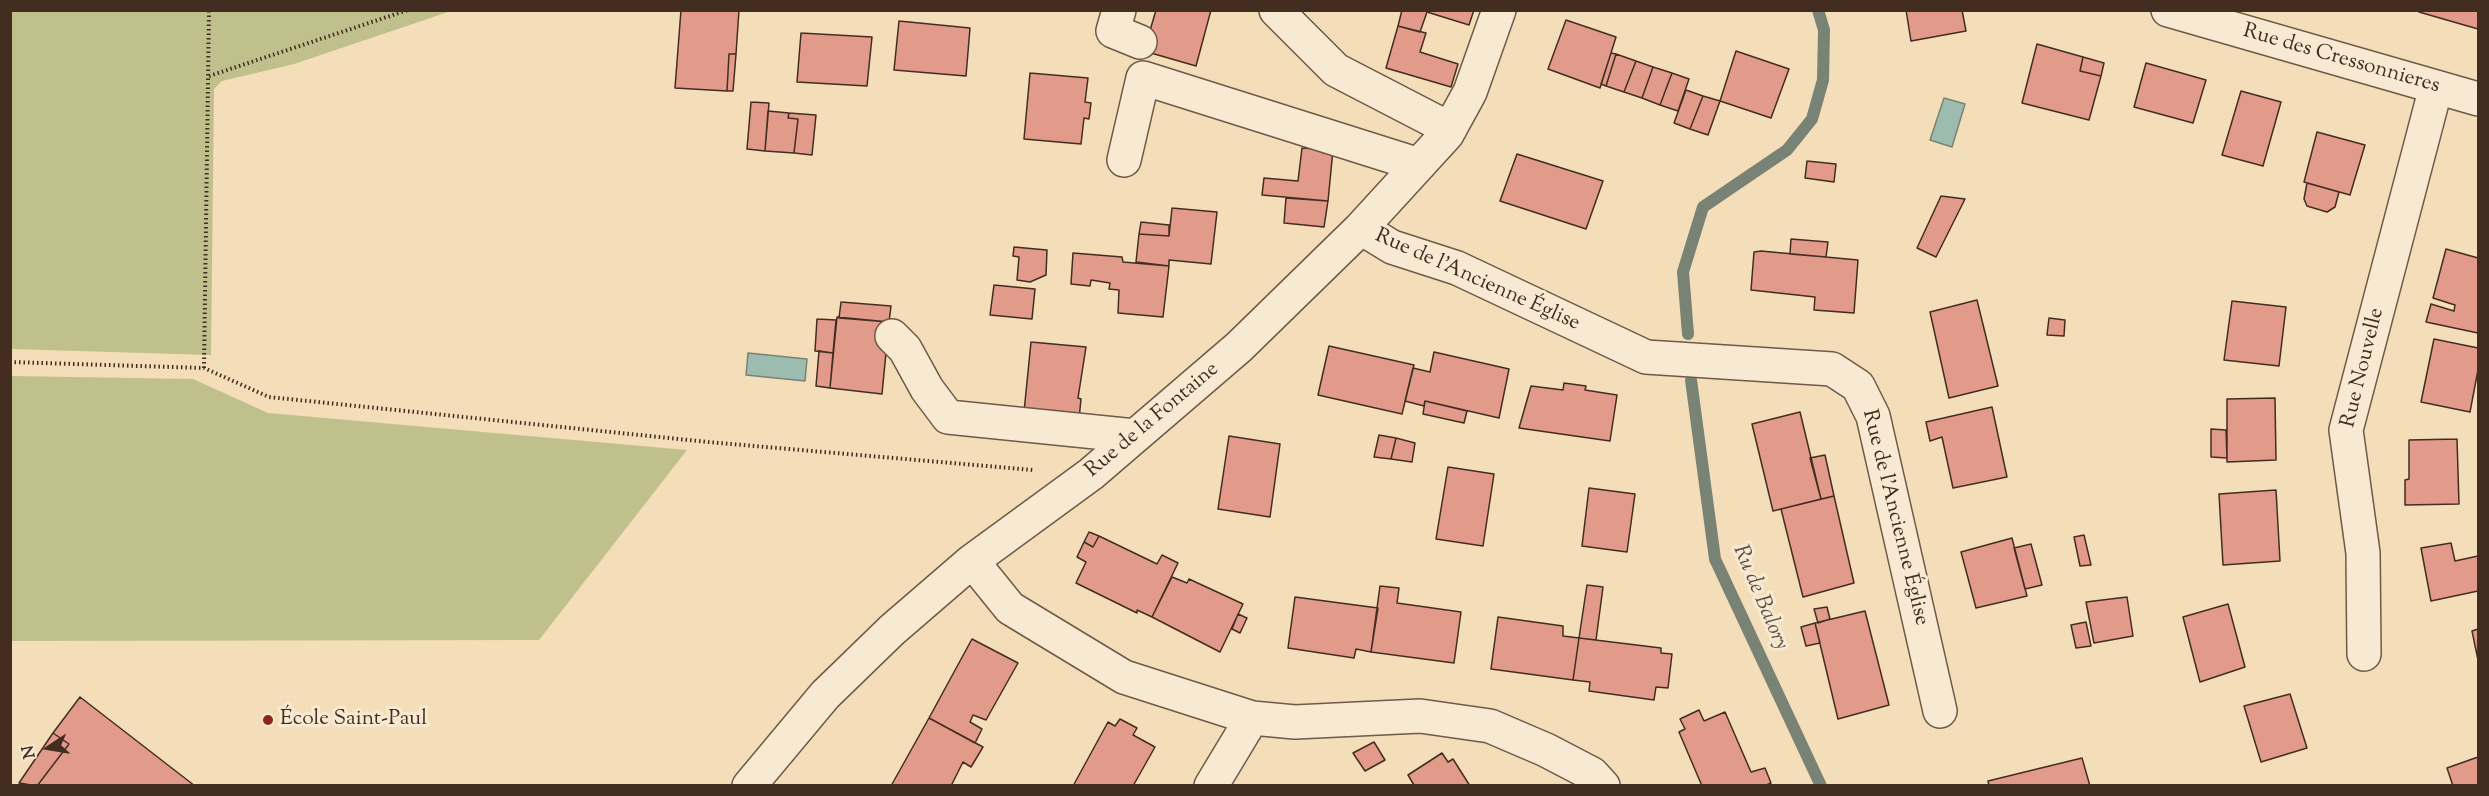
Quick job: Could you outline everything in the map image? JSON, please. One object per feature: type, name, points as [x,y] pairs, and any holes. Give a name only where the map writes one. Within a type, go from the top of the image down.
[{"type":"street","points":[[1119,10],[1113,31],[1140,42]]},
{"type":"street","points":[[1276,10],[1336,70],[1450,129]]},
{"type":"street","name":"Rue de la Fontaine","points":[[749,786],[825,695],[892,630],[972,561],[1091,474],[1239,347],[1361,228],[1450,129],[1470,92],[1499,10]]},
{"type":"street","name":"Rue des Cressonnieres","points":[[2168,10],[2478,99]]},
{"type":"street","points":[[1124,160],[1143,78],[1419,165]]},
{"type":"street","name":"Rue Nouvelle","points":[[2364,654],[2363,554],[2346,430],[2436,87]]},
{"type":"street","name":"Rue de l'Ancienne Église","points":[[1361,228],[1392,247],[1457,268],[1646,357],[1832,369],[1858,386],[1873,416],[1940,711]]},
{"type":"street","points":[[892,336],[905,349],[927,388],[948,417],[1135,436]]},
{"type":"street","points":[[972,561],[1010,608],[1124,677],[1252,718],[1295,722],[1420,716],[1490,726],[1546,750],[1592,774],[1603,786]]},
{"type":"street","points":[[1211,786],[1252,718]]},
{"type":"path","points":[[204,368],[209,10]]},
{"type":"path","points":[[209,76],[408,10]]},
{"type":"path","points":[[10,362],[204,368],[269,398],[708,442],[1091,474]]},
{"type":"green space","points":[[11,10],[451,11],[294,64],[222,81],[214,89],[211,355],[11,349]]},
{"type":"green space","points":[[11,376],[193,379],[268,413],[687,450],[539,640],[11,641]]},
{"type":"shaded area","points":[[1944,98],[1965,104],[1952,147],[1930,140]]},
{"type":"shaded area","points":[[748,353],[807,359],[805,381],[746,375]]},
{"type":"building","points":[[681,10],[739,10],[736,54],[729,54],[727,91],[675,88]]},
{"type":"building","points":[[1156,10],[1211,10],[1196,66],[1144,51]]},
{"type":"building","points":[[1402,10],[1474,10],[1469,25],[1427,12],[1420,32],[1398,26]]},
{"type":"building","points":[[1906,10],[1962,10],[1966,31],[1911,41]]},
{"type":"building","points":[[2419,10],[2478,10],[2478,29],[2419,12]]},
{"type":"building","points":[[1566,20],[1616,37],[1600,88],[1548,69]]},
{"type":"building","points":[[899,21],[970,28],[966,76],[894,70]]},
{"type":"building","points":[[1398,26],[1426,33],[1420,52],[1458,64],[1451,87],[1386,68]]},
{"type":"building","points":[[801,33],[872,37],[867,86],[797,82]]},
{"type":"building","points":[[2037,44],[2083,57],[2080,71],[2101,76],[2089,120],[2022,103]]},
{"type":"building","points":[[1736,51],[1789,69],[1771,118],[1720,101]]},
{"type":"building","points":[[1611,53],[1616,54],[1606,86],[1601,84]]},
{"type":"building","points":[[729,54],[736,54],[733,91],[727,91]]},
{"type":"building","points":[[1616,54],[1636,61],[1624,92],[1606,86]]},
{"type":"building","points":[[2083,57],[2104,63],[2101,76],[2080,71]]},
{"type":"building","points":[[1636,61],[1653,67],[1642,98],[1624,92]]},
{"type":"building","points":[[2146,63],[2206,80],[2193,123],[2134,107]]},
{"type":"building","points":[[1653,67],[1672,73],[1660,105],[1642,98]]},
{"type":"building","points":[[1030,73],[1088,78],[1085,102],[1091,103],[1089,119],[1084,118],[1081,144],[1024,139]]},
{"type":"building","points":[[1672,73],[1689,79],[1678,111],[1660,105]]},
{"type":"building","points":[[1686,90],[1703,96],[1690,129],[1674,123]]},
{"type":"building","points":[[2241,91],[2281,102],[2263,166],[2222,155]]},
{"type":"building","points":[[1703,96],[1720,101],[1708,135],[1690,129]]},
{"type":"building","points":[[751,102],[769,103],[765,151],[747,149]]},
{"type":"building","points":[[768,111],[789,113],[788,118],[798,119],[794,153],[765,151]]},
{"type":"building","points":[[789,113],[816,115],[812,155],[794,153],[798,119],[788,118]]},
{"type":"building","points":[[2317,132],[2365,145],[2350,195],[2304,182]]},
{"type":"building","points":[[1302,148],[1333,150],[1328,201],[1262,195],[1264,178],[1298,181]]},
{"type":"building","points":[[1517,154],[1603,181],[1586,229],[1500,201]]},
{"type":"building","points":[[1807,161],[1836,164],[1834,182],[1805,178]]},
{"type":"building","points":[[2307,183],[2339,192],[2335,207],[2327,212],[2307,206],[2304,199]]},
{"type":"building","points":[[1941,196],[1965,199],[1936,257],[1917,248]]},
{"type":"building","points":[[1286,198],[1328,201],[1324,227],[1284,223]]},
{"type":"building","points":[[1172,208],[1217,212],[1211,264],[1169,260],[1169,266],[1136,262],[1139,234],[1169,236]]},
{"type":"building","points":[[1141,222],[1169,225],[1169,236],[1139,234]]},
{"type":"building","points":[[1791,239],[1828,242],[1826,257],[1790,254]]},
{"type":"building","points":[[1014,247],[1047,250],[1046,275],[1030,282],[1017,280],[1019,257],[1013,256]]},
{"type":"building","points":[[2446,249],[2478,258],[2478,333],[2426,322],[2431,304],[2454,311],[2455,305],[2433,298]]},
{"type":"building","points":[[1754,252],[1858,260],[1854,313],[1814,310],[1815,297],[1751,290]]},
{"type":"building","points":[[1073,253],[1122,257],[1123,262],[1169,266],[1163,317],[1118,313],[1119,290],[1109,289],[1110,283],[1091,280],[1090,286],[1071,284]]},
{"type":"building","points":[[994,285],[1035,289],[1032,319],[990,315]]},
{"type":"building","points":[[1977,300],[1998,386],[1949,398],[1930,312]]},
{"type":"building","points":[[2232,301],[2286,307],[2279,366],[2224,360]]},
{"type":"building","points":[[841,302],[891,306],[889,322],[839,318]]},
{"type":"building","points":[[837,317],[889,322],[882,394],[830,388]]},
{"type":"building","points":[[2049,318],[2065,320],[2064,336],[2047,335]]},
{"type":"building","points":[[817,319],[836,320],[833,353],[815,351]]},
{"type":"building","points":[[2434,339],[2478,348],[2478,370],[2470,412],[2421,402]]},
{"type":"building","points":[[1031,342],[1086,347],[1078,398],[1081,399],[1079,419],[1024,412]]},
{"type":"building","points":[[1329,346],[1414,365],[1402,414],[1318,395]]},
{"type":"building","points":[[819,351],[833,353],[830,388],[816,386]]},
{"type":"building","points":[[1434,352],[1509,369],[1499,418],[1425,401],[1424,406],[1405,401],[1413,368],[1430,372]]},
{"type":"building","points":[[1564,383],[1586,386],[1585,390],[1617,395],[1610,441],[1519,428],[1531,386],[1563,390]]},
{"type":"building","points":[[2275,398],[2276,460],[2227,462],[2227,399]]},
{"type":"building","points":[[1425,401],[1467,411],[1464,423],[1423,414]]},
{"type":"building","points":[[1992,407],[2007,477],[1953,488],[1942,437],[1930,441],[1926,422]]},
{"type":"building","points":[[1800,412],[1821,499],[1773,511],[1752,424]]},
{"type":"building","points":[[2211,429],[2226,430],[2227,458],[2211,457]]},
{"type":"building","points":[[1379,435],[1396,438],[1391,459],[1374,457]]},
{"type":"building","points":[[1229,436],[1280,444],[1270,517],[1218,509]]},
{"type":"building","points":[[1396,438],[1415,443],[1412,462],[1391,459]]},
{"type":"building","points":[[2457,439],[2459,504],[2405,505],[2405,480],[2409,479],[2409,440]]},
{"type":"building","points":[[1825,455],[1834,496],[1821,499],[1810,458]]},
{"type":"building","points":[[1448,467],[1494,474],[1483,546],[1436,539]]},
{"type":"building","points":[[1589,488],[1635,494],[1627,552],[1582,546]]},
{"type":"building","points":[[2276,490],[2280,561],[2223,565],[2219,494]]},
{"type":"building","points":[[1834,496],[1854,583],[1803,597],[1781,509]]},
{"type":"building","points":[[1089,532],[1099,536],[1093,547],[1084,542]]},
{"type":"building","points":[[2084,535],[2091,565],[2080,566],[2074,537]]},
{"type":"building","points":[[1099,536],[1157,564],[1162,555],[1178,563],[1152,617],[1137,610],[1137,613],[1076,583],[1086,562],[1077,557],[1084,542],[1093,547]]},
{"type":"building","points":[[2012,538],[2027,596],[1976,608],[1961,552]]},
{"type":"building","points":[[2451,543],[2455,561],[2478,556],[2478,591],[2431,601],[2421,548]]},
{"type":"building","points":[[2031,544],[2042,585],[2025,589],[2014,548]]},
{"type":"building","points":[[1172,577],[1187,583],[1189,579],[1243,604],[1220,652],[1152,617]]},
{"type":"building","points":[[1587,585],[1603,587],[1596,640],[1579,638]]},
{"type":"building","points":[[1380,586],[1399,588],[1397,603],[1461,612],[1454,663],[1371,652]]},
{"type":"building","points":[[1295,597],[1378,608],[1371,652],[1356,649],[1354,658],[1288,648]]},
{"type":"building","points":[[2127,597],[2133,636],[2094,643],[2086,602]]},
{"type":"building","points":[[2228,604],[2245,667],[2200,682],[2183,617]]},
{"type":"building","points":[[1827,607],[1830,619],[1818,623],[1814,609]]},
{"type":"building","points":[[1865,611],[1889,705],[1838,719],[1815,623]]},
{"type":"building","points":[[1238,614],[1247,618],[1240,633],[1232,629]]},
{"type":"building","points":[[1498,617],[1563,626],[1563,636],[1579,638],[1573,680],[1491,669]]},
{"type":"building","points":[[2086,622],[2091,646],[2076,648],[2071,625]]},
{"type":"building","points":[[1815,623],[1820,643],[1806,646],[1801,627]]},
{"type":"building","points":[[2478,629],[2478,660],[2472,631]]},
{"type":"building","points":[[1579,638],[1661,648],[1661,653],[1672,654],[1668,688],[1656,687],[1654,700],[1589,691],[1590,682],[1573,680]]},
{"type":"building","points":[[972,639],[1018,663],[986,720],[973,715],[970,722],[982,729],[975,743],[929,718]]},
{"type":"building","points":[[2290,694],[2307,748],[2261,762],[2244,706]]},
{"type":"building","points":[[80,697],[195,786],[37,786],[69,744],[53,733]]},
{"type":"building","points":[[1699,710],[1704,721],[1725,712],[1751,772],[1765,768],[1771,783],[1764,786],[1702,786],[1679,732],[1685,729],[1680,719]]},
{"type":"building","points":[[929,718],[983,747],[971,767],[963,762],[951,786],[891,786]]},
{"type":"building","points":[[1120,719],[1137,728],[1133,735],[1155,747],[1133,786],[1073,786],[1108,722],[1115,726]]},
{"type":"building","points":[[53,733],[69,744],[37,786],[19,783]]},
{"type":"building","points":[[1374,742],[1385,760],[1365,771],[1353,753]]},
{"type":"building","points":[[1442,753],[1448,762],[1453,759],[1470,786],[1411,786],[1414,785],[1408,775]]},
{"type":"building","points":[[2478,757],[2478,786],[2453,786],[2447,768]]},
{"type":"building","points":[[2082,758],[2090,786],[1989,786],[1988,781]]},
{"type":"waterway","name":"Ru de Balory","points":[[1688,334],[1683,272],[1703,207],[1787,150],[1812,119],[1823,80],[1824,30],[1818,10]]},
{"type":"waterway","name":"Ru de Balory","points":[[1691,380],[1715,559],[1821,786]]},
{"type":"place","name":"École Saint-Paul","points":[[268,720]]}]
